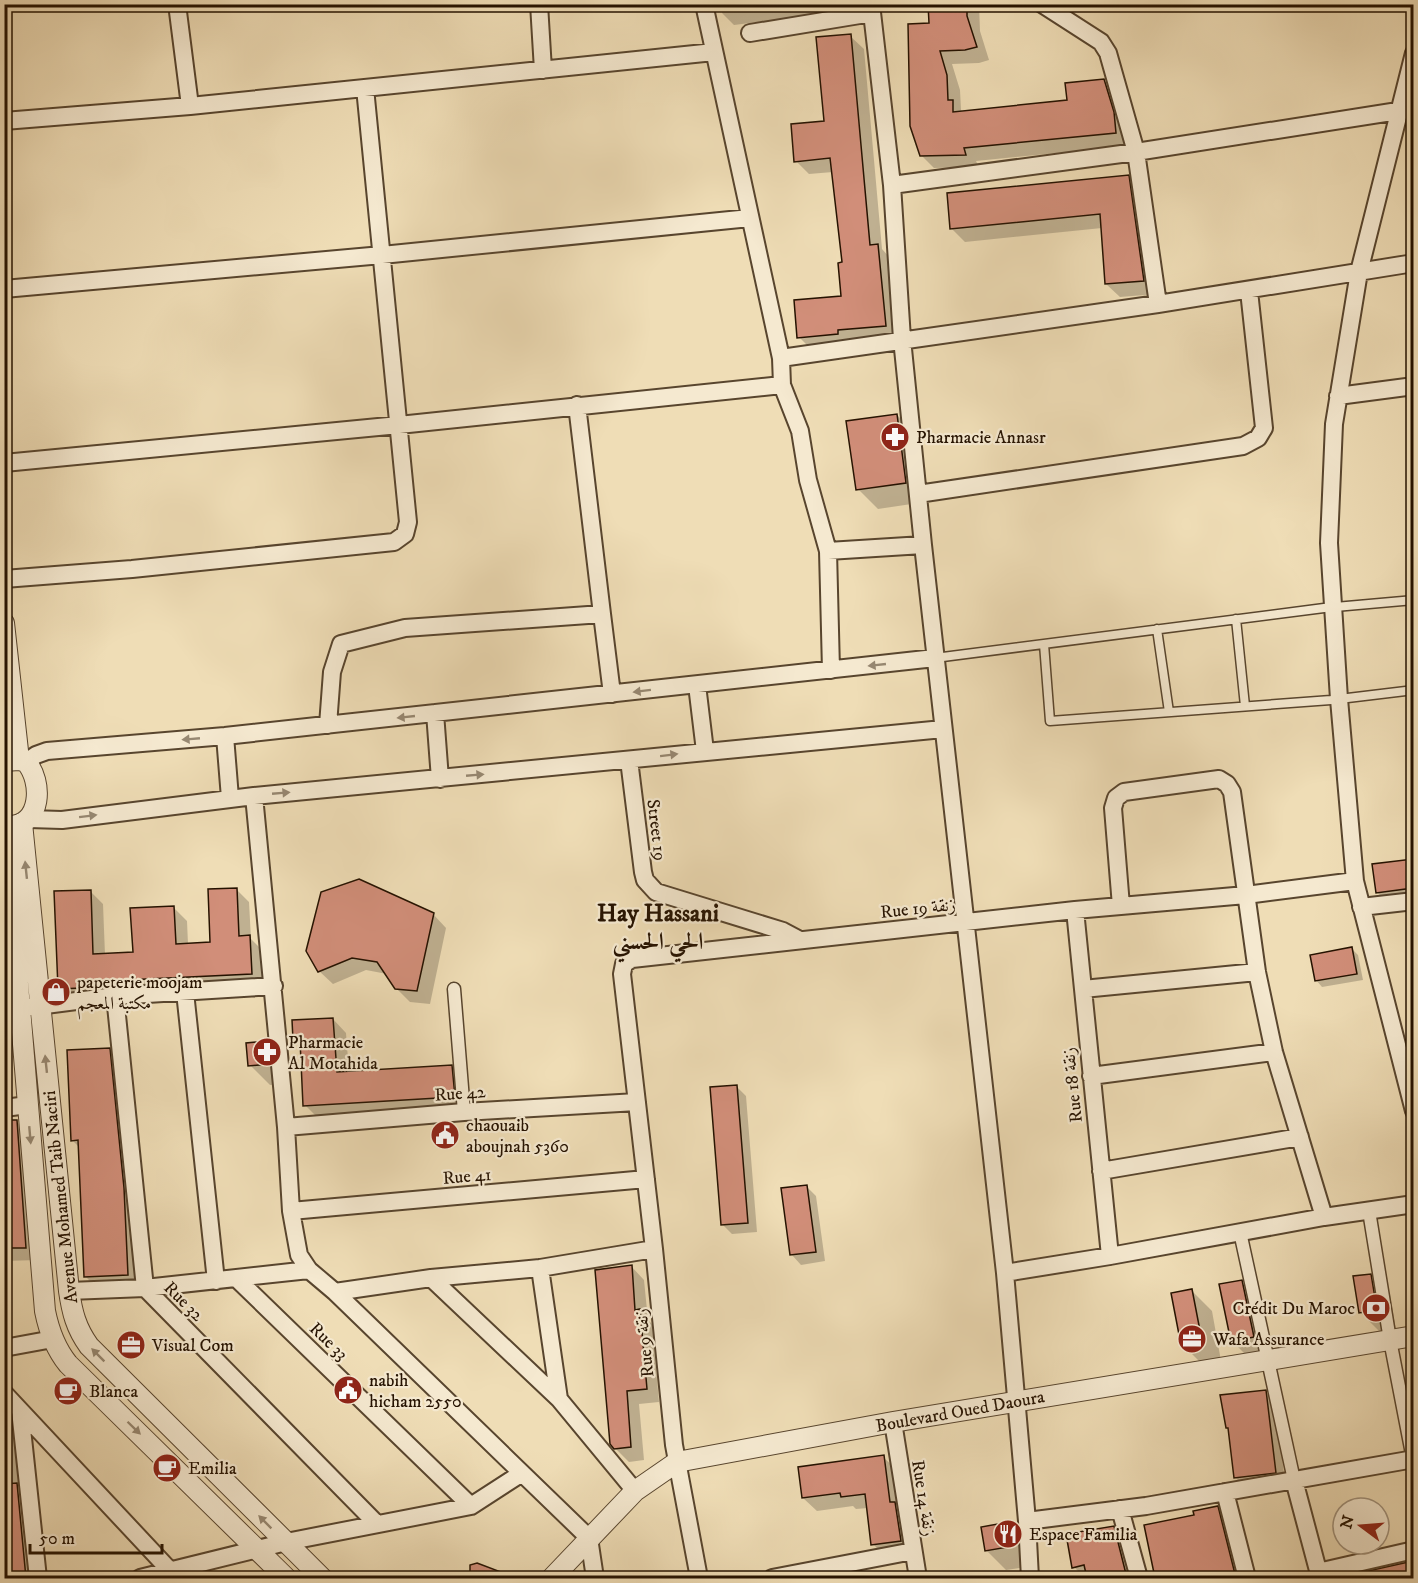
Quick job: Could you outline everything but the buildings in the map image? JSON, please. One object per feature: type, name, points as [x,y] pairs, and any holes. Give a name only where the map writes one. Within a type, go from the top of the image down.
[{"type":"street","points":[[177,4],[190,106]]},
{"type":"street","points":[[539,4],[543,70]]},
{"type":"street","points":[[704,4],[781,358],[782,385],[800,431],[808,480],[828,551],[831,670]]},
{"type":"street","points":[[1042,4],[1101,42],[1105,47],[1136,152],[1158,304]]},
{"type":"street","points":[[750,33],[871,9],[892,185],[902,339],[923,545],[1005,1273],[1030,1578]]},
{"type":"street","points":[[4,121],[190,106],[714,52]]},
{"type":"street","points":[[1413,53],[1359,272],[1334,424],[1329,543],[1339,699],[1355,881],[1413,1111]]},
{"type":"street","points":[[4,579],[132,569],[394,542],[405,534],[408,522],[365,88]]},
{"type":"street","points":[[892,185],[1136,152],[1398,111]]},
{"type":"street","points":[[4,289],[382,255],[750,218]]},
{"type":"street","points":[[781,358],[1248,291],[1413,263]]},
{"type":"street","points":[[918,494],[1243,446],[1258,438],[1264,428],[1248,291]]},
{"type":"street","points":[[4,463],[782,385]]},
{"type":"street","points":[[1338,396],[1413,386]]},
{"type":"street","points":[[577,405],[612,694]]},
{"type":"street","points":[[828,551],[923,545]]},
{"type":"street","points":[[328,725],[332,672],[341,644],[405,628],[602,614]]},
{"type":"street","points":[[4,623],[16,761],[34,776],[37,792],[36,808],[15,823]]},
{"type":"street","points":[[16,761],[48,751],[225,736],[935,658]]},
{"type":"street","points":[[697,685],[705,751]]},
{"type":"street","points":[[435,713],[440,778]]},
{"type":"street","points":[[15,823],[63,820],[230,798],[943,729]]},
{"type":"street","points":[[225,736],[230,798]]},
{"type":"street","name":"Street 19","points":[[628,760],[643,872],[650,887],[656,891],[783,931],[800,940]]},
{"type":"street","points":[[1121,906],[1113,807],[1116,798],[1124,792],[1220,779],[1227,784],[1232,792],[1257,972],[1274,1052],[1324,1217]]},
{"type":"street","points":[[254,796],[274,986],[291,1211],[299,1255],[309,1270],[335,1292],[589,1538],[595,1578]]},
{"type":"street","name":"Avenue Mohamed Taib Naciri","points":[[15,823],[40,1006],[73,1317],[89,1346],[322,1578]]},
{"type":"street","name":"Avenue Mohamed Taib Naciri","points":[[15,823],[20,1008],[45,1311],[53,1340],[68,1364],[286,1578]]},
{"type":"street","name":"Rue 19 زنقة","points":[[637,1102],[622,974],[624,964],[632,959],[1075,910],[1246,895],[1355,881]]},
{"type":"street","points":[[1361,907],[1413,901]]},
{"type":"street","name":"Rue 18 زنقة","points":[[1075,910],[1110,1256]]},
{"type":"street","points":[[1083,989],[1257,972]]},
{"type":"street","points":[[20,1008],[115,996],[274,986]]},
{"type":"street","points":[[454,989],[464,1112]]},
{"type":"street","points":[[185,992],[216,1281]]},
{"type":"street","name":"Rue 32","points":[[115,996],[145,1288],[376,1524]]},
{"type":"street","points":[[1091,1076],[1274,1052]]},
{"type":"street","name":"Rue 42","points":[[286,1127],[464,1112],[637,1102]]},
{"type":"street","name":"Rue 9 زنقة","points":[[637,1102],[677,1462],[699,1578]]},
{"type":"street","points":[[4,1108],[28,1105]]},
{"type":"street","points":[[1101,1171],[1300,1137]]},
{"type":"street","name":"Rue 41","points":[[291,1211],[646,1179]]},
{"type":"street","points":[[1005,1273],[1324,1217],[1413,1204]]},
{"type":"street","points":[[1026,1521],[1120,1509],[1413,1459],[1390,1340],[1369,1211]]},
{"type":"street","points":[[1240,1232],[1294,1480],[1319,1575],[1413,1550]]},
{"type":"street","points":[[335,1292],[431,1278],[540,1268],[654,1249]]},
{"type":"street","points":[[540,1268],[558,1399]]},
{"type":"street","points":[[69,1291],[145,1288],[309,1270]]},
{"type":"street","points":[[431,1278],[558,1399],[635,1491]]},
{"type":"street","name":"Rue 33","points":[[237,1279],[471,1506]]},
{"type":"street","name":"Boulevard Oued Daoura","points":[[552,1578],[635,1491],[677,1462],[893,1422],[1413,1336]]},
{"type":"street","points":[[4,1348],[53,1340]]},
{"type":"street","points":[[4,1393],[174,1575]]},
{"type":"street","points":[[20,1410],[38,1578]]},
{"type":"street","name":"Rue 14 زنقة","points":[[893,1422],[918,1578]]},
{"type":"street","points":[[140,1578],[174,1575],[286,1542],[471,1506],[522,1473]]},
{"type":"street","points":[[1225,1492],[1247,1578]]},
{"type":"street","points":[[1120,1509],[1138,1578]]},
{"type":"street","points":[[772,1578],[913,1551]]},
{"type":"lane","points":[[935,658],[1332,607],[1413,600]]},
{"type":"lane","points":[[1236,619],[1245,706]]},
{"type":"lane","points":[[1157,629],[1169,712]]},
{"type":"lane","points":[[1044,644],[1050,721],[1339,699],[1413,690]]},
{"type":"place","name":"Pharmacie Annasr","points":[[895,437]]},
{"type":"place","name":"papeterie moojam مكتبة المعجم","points":[[56,992]]},
{"type":"place","name":"Pharmacie Al Motahida","points":[[267,1052]]},
{"type":"place","name":"chaouaib aboujnah 5360","points":[[445,1135]]},
{"type":"place","name":"Crédit Du Maroc","points":[[1376,1308]]},
{"type":"place","name":"Wafa Assurance","points":[[1192,1339]]},
{"type":"place","name":"Visual Com","points":[[131,1345]]},
{"type":"place","name":"nabih hicham 2550","points":[[348,1390]]},
{"type":"place","name":"Blanca","points":[[68,1391]]},
{"type":"place","name":"Emilia","points":[[167,1468]]},
{"type":"place","name":"Espace Familia","points":[[1008,1534]]},
{"type":"district","name":"Hay Hassani الحي الحسني","points":[[658,927]]}]
